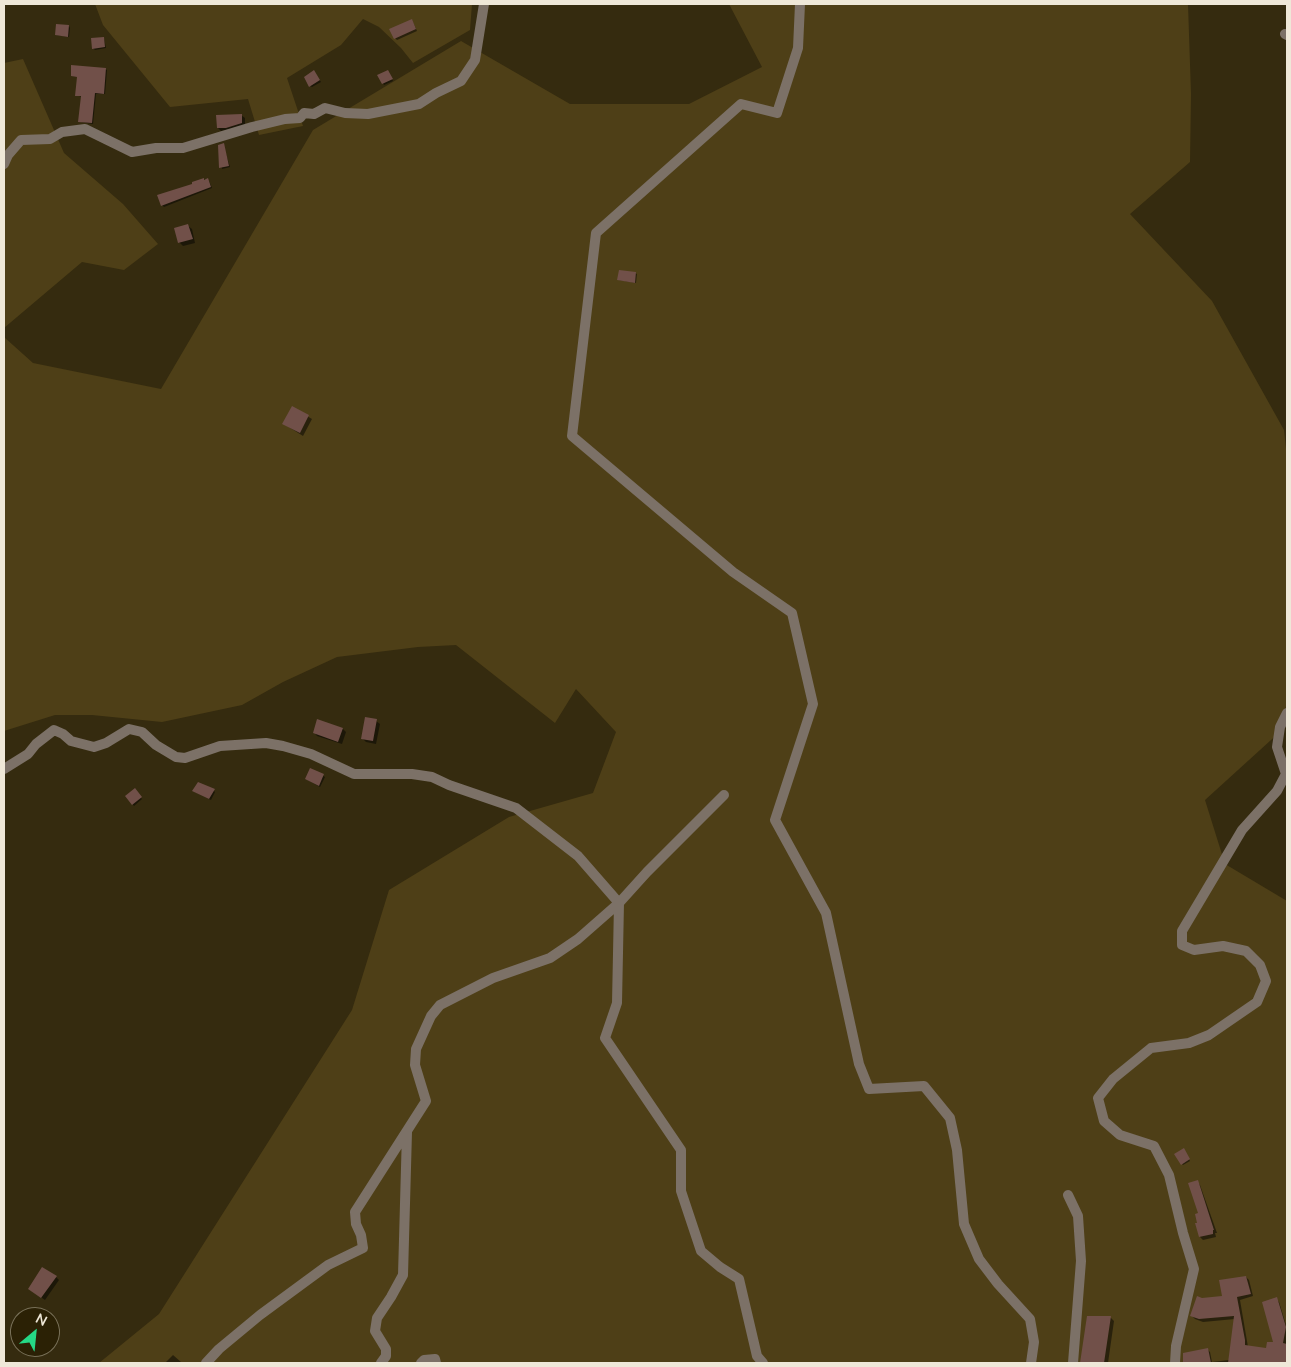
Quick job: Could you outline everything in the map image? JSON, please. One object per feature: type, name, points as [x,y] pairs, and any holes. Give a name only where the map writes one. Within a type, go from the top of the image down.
[{"type":"street","points":[[4,164],[8,155],[21,140],[50,140],[62,132],[85,129],[132,152],[156,148],[183,148],[252,128],[300,118],[304,114],[314,114],[326,108],[345,113],[368,114],[419,104],[461,81],[475,60],[484,4]]},
{"type":"street","points":[[800,4],[798,48],[777,113],[741,104],[596,233],[572,436],[733,572],[792,613],[813,704],[775,820],[826,914],[859,1064],[869,1089],[924,1086],[950,1118],[957,1150],[964,1224],[979,1259],[998,1284],[1030,1319],[1034,1342],[1032,1363]]},
{"type":"street","points":[[1175,1363],[1176,1346],[1194,1269],[1168,1175],[1154,1146],[1120,1135],[1104,1121],[1098,1098],[1113,1079],[1150,1048],[1189,1043],[1209,1035],[1257,1002],[1266,981],[1260,964],[1246,951],[1223,946],[1194,950],[1182,945],[1182,931],[1242,830],[1277,792],[1286,774],[1277,747],[1280,727],[1287,713]]},
{"type":"street","points":[[4,769],[28,754],[36,744],[54,730],[63,734],[71,741],[94,747],[106,743],[129,729],[142,732],[176,757],[185,758],[220,746],[266,743],[311,754],[354,774],[412,774],[432,777],[448,785],[516,808],[578,856],[619,903],[617,1003],[605,1038],[681,1150],[681,1191],[701,1251],[720,1267],[739,1279],[756,1356],[763,1363]]},
{"type":"street","points":[[206,1363],[219,1349],[260,1315],[328,1265],[363,1248],[361,1235],[356,1224],[355,1212],[426,1101],[415,1065],[416,1049],[431,1016],[440,1005],[493,978],[550,958],[578,939],[619,903],[647,872],[724,795]]},
{"type":"street","points":[[381,1363],[386,1356],[386,1349],[375,1331],[377,1318],[403,1275],[407,1131]]},
{"type":"street","points":[[1068,1195],[1078,1216],[1080,1261],[1073,1363]]},
{"type":"street","points":[[421,1363],[424,1360],[435,1359],[436,1363]]},
{"type":"shaded area","points":[[95,4],[472,4],[470,30],[413,63],[401,48],[379,27],[363,19],[341,45],[287,78],[303,126],[259,135],[248,99],[170,107],[103,25]]},
{"type":"shaded area","points":[[729,4],[1188,4],[1191,94],[1190,162],[1130,214],[1212,301],[1284,430],[1287,458],[1287,700],[1282,730],[1205,800],[1225,864],[1287,901],[1287,1363],[99,1363],[159,1314],[352,1010],[389,890],[509,817],[593,793],[616,732],[576,689],[555,723],[456,645],[418,647],[337,657],[283,682],[242,705],[162,722],[92,715],[55,715],[4,731],[4,337],[33,363],[161,389],[313,130],[461,41],[570,104],[689,104],[762,67]]},
{"type":"shaded area","points":[[23,59],[64,153],[123,204],[158,244],[124,270],[82,262],[4,328],[4,63]]},
{"type":"building","points":[[412,19],[416,29],[394,39],[389,29]]},
{"type":"building","points":[[56,24],[69,25],[68,37],[55,35]]},
{"type":"building","points":[[104,37],[105,47],[92,49],[91,38]]},
{"type":"building","points":[[71,65],[106,68],[104,94],[95,93],[92,123],[78,122],[81,96],[75,96],[77,77],[71,76]]},
{"type":"building","points":[[314,70],[320,80],[309,87],[304,77]]},
{"type":"building","points":[[388,70],[393,79],[382,84],[377,75]]},
{"type":"building","points":[[242,114],[242,123],[226,128],[217,128],[216,115]]},
{"type":"building","points":[[224,143],[229,166],[219,168],[218,145]]},
{"type":"building","points":[[204,178],[204,180],[208,178],[211,187],[161,206],[157,195],[192,184],[192,182]]},
{"type":"building","points":[[188,224],[193,239],[178,243],[174,228]]},
{"type":"building","points":[[619,270],[636,272],[635,283],[617,280]]},
{"type":"building","points":[[292,406],[309,415],[300,433],[282,424]]},
{"type":"building","points":[[365,717],[377,719],[373,741],[361,739]]},
{"type":"building","points":[[317,719],[343,728],[338,742],[313,733]]},
{"type":"building","points":[[310,768],[324,774],[319,786],[305,779]]},
{"type":"building","points":[[198,782],[215,789],[209,799],[192,791]]},
{"type":"building","points":[[135,788],[142,797],[132,805],[125,796]]},
{"type":"building","points":[[1184,1148],[1190,1159],[1181,1165],[1174,1154]]},
{"type":"building","points":[[1198,1180],[1214,1230],[1213,1234],[1199,1237],[1195,1223],[1197,1223],[1195,1214],[1198,1213],[1188,1183]]},
{"type":"building","points":[[42,1267],[57,1276],[41,1298],[28,1289]]},
{"type":"building","points":[[1246,1276],[1251,1294],[1237,1297],[1245,1345],[1266,1348],[1267,1342],[1273,1342],[1262,1302],[1277,1297],[1286,1327],[1283,1343],[1287,1344],[1287,1363],[1228,1363],[1234,1316],[1199,1319],[1190,1316],[1197,1296],[1202,1298],[1222,1296],[1219,1280]]},
{"type":"building","points":[[1087,1316],[1111,1316],[1104,1363],[1080,1363]]},
{"type":"building","points":[[1208,1348],[1211,1363],[1183,1363],[1183,1353]]}]
